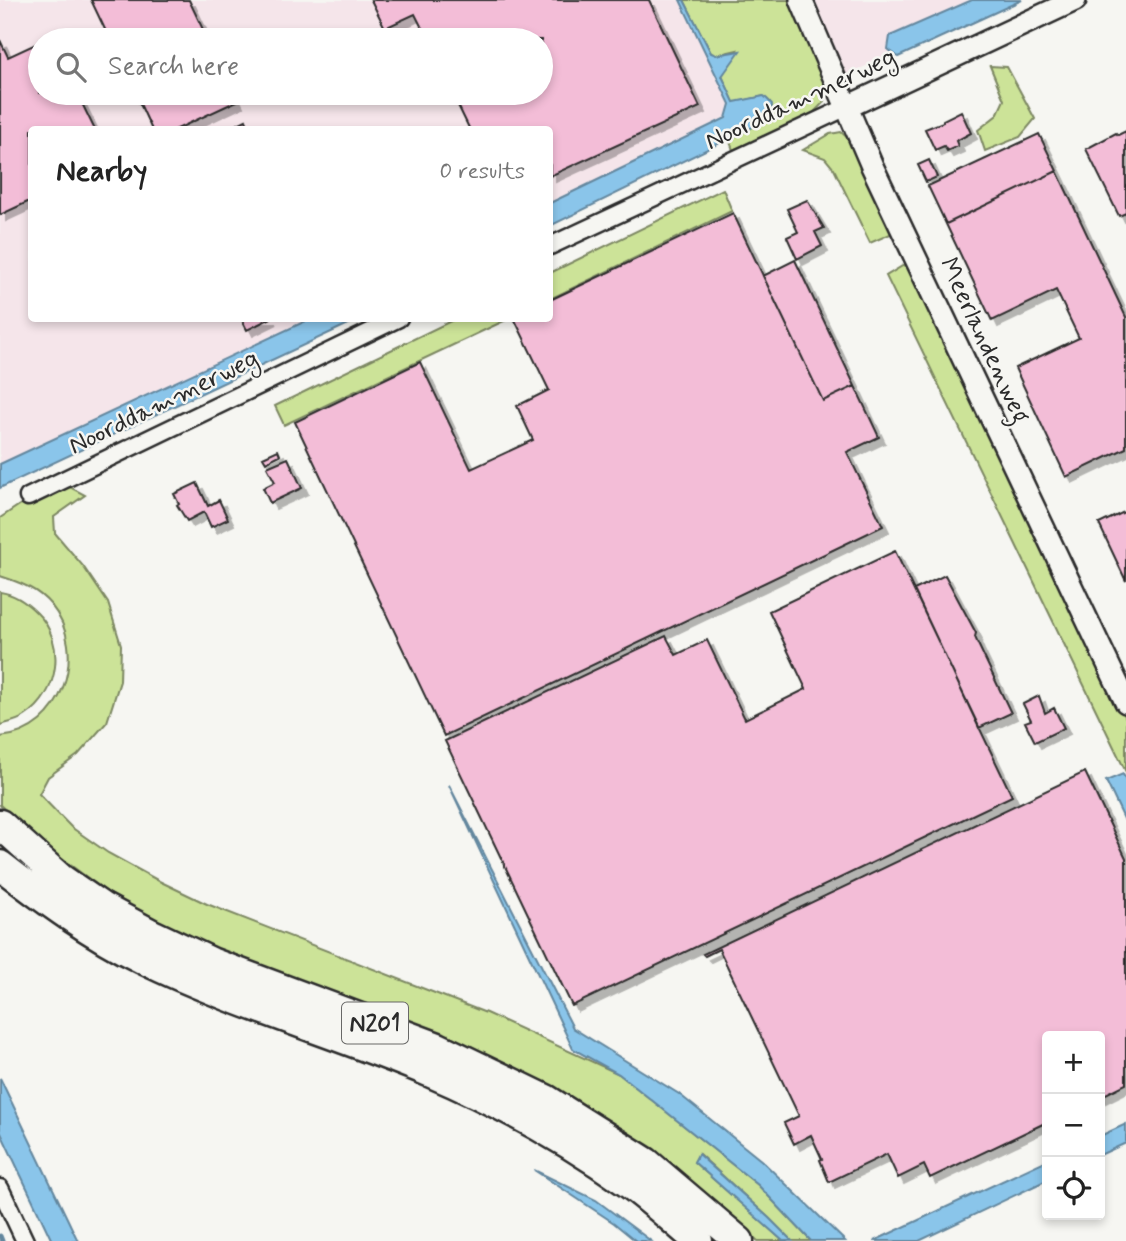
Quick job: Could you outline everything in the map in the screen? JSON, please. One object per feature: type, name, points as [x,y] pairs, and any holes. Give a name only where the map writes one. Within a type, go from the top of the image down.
[{"type":"highway","name":"N201","points":[[0,824],[60,878],[102,906],[154,935],[211,962],[438,1047],[546,1099],[646,1162],[739,1241]]},
{"type":"highway","name":"N201","points":[[0,866],[45,901],[141,959],[430,1073],[530,1120],[629,1184],[698,1241]]},
{"type":"street","name":"Meerlandenweg","points":[[801,0],[872,166],[1126,702]]},
{"type":"street","name":"Noorddammerweg","points":[[553,245],[1075,0]]},
{"type":"street","name":"Noorddammerweg","points":[[28,497],[391,322]]},
{"type":"street","points":[[0,1188],[25,1241]]},
{"type":"shaded area","points":[[0,0],[1004,0],[553,216],[553,126],[28,126],[28,322],[332,322],[0,480]]},
{"type":"green space","points":[[684,0],[791,0],[829,86],[823,103],[811,115],[733,150],[729,139],[762,121],[772,109],[770,102],[763,96],[734,103],[722,76],[737,50],[716,55],[711,53]]},
{"type":"green space","points":[[990,66],[1007,67],[1035,119],[1020,137],[985,151],[978,130],[997,115],[1004,100]]},
{"type":"green space","points":[[841,132],[850,140],[895,232],[870,243],[834,169],[825,158],[803,150],[830,134]]},
{"type":"green space","points":[[723,189],[732,211],[553,298],[553,272]]},
{"type":"green space","points":[[909,262],[1002,463],[1126,718],[1126,772],[886,276]]},
{"type":"green space","points":[[449,322],[502,322],[284,425],[275,406]]},
{"type":"green space","points":[[68,486],[85,495],[54,517],[55,533],[83,566],[108,603],[121,645],[120,681],[107,722],[78,755],[48,777],[39,794],[71,827],[108,853],[207,904],[486,1013],[619,1074],[758,1185],[811,1241],[792,1241],[699,1154],[694,1162],[783,1241],[758,1241],[679,1171],[578,1103],[189,939],[107,892],[46,847],[0,805],[0,737],[22,732],[40,721],[54,705],[68,666],[68,644],[62,624],[46,599],[34,590],[0,576],[0,518],[30,498]]},
{"type":"green space","points":[[0,592],[29,606],[46,625],[55,652],[55,667],[46,695],[37,706],[16,721],[0,725]]},
{"type":"water","points":[[680,0],[684,0],[711,53],[716,55],[740,51],[722,76],[734,102],[764,96],[772,104],[771,114],[757,125],[553,225],[553,202],[726,118],[730,104]]},
{"type":"water","points":[[972,0],[1022,0],[898,57],[888,49],[890,36]]},
{"type":"water","points":[[304,322],[353,322],[0,488],[0,464]]},
{"type":"water","points":[[1123,774],[1126,781],[1126,823],[1106,781]]},
{"type":"water","points":[[449,785],[573,1028],[679,1094],[762,1161],[845,1241],[811,1241],[758,1185],[619,1074],[573,1049]]},
{"type":"water","points":[[0,1078],[78,1241],[52,1241],[0,1131]]},
{"type":"water","points":[[1126,1124],[1126,1143],[1105,1153],[1105,1134]]},
{"type":"water","points":[[698,1154],[792,1241],[783,1241],[694,1162]]},
{"type":"water","points":[[1042,1162],[1042,1182],[919,1241],[874,1241]]},
{"type":"water","points":[[534,1170],[596,1200],[651,1241],[636,1241],[614,1223]]},
{"type":"building","points":[[91,0],[189,0],[202,28],[104,28]]},
{"type":"building","points":[[371,0],[649,0],[700,107],[553,175],[553,126],[468,126],[458,105],[553,105],[553,28],[422,28],[415,14],[385,28]]},
{"type":"building","points":[[0,40],[8,57],[28,48],[28,105],[83,105],[93,126],[28,126],[28,202],[0,215]]},
{"type":"building","points":[[141,105],[228,105],[184,126],[150,126]]},
{"type":"building","points":[[961,111],[971,133],[956,141],[958,146],[947,151],[944,146],[935,150],[925,129]]},
{"type":"building","points":[[246,120],[248,126],[234,126]]},
{"type":"building","points":[[1126,131],[1126,213],[1119,216],[1086,149],[1116,133],[1118,135]]},
{"type":"building","points":[[1039,134],[1057,171],[946,224],[928,186]]},
{"type":"building","points":[[929,160],[937,177],[926,182],[918,165]]},
{"type":"building","points":[[1057,171],[1126,317],[1126,448],[1066,477],[1015,368],[1079,338],[1056,290],[992,321],[946,224]]},
{"type":"building","points":[[807,200],[824,228],[815,232],[822,246],[797,259],[787,237],[798,232],[787,209]]},
{"type":"building","points":[[733,213],[823,401],[855,386],[879,437],[847,452],[883,526],[444,736],[295,422],[420,362],[471,469],[533,440],[517,406],[549,390],[516,322],[553,322],[553,299]]},
{"type":"building","points":[[795,260],[855,386],[823,401],[763,276]]},
{"type":"building","points":[[243,322],[263,322],[247,330]]},
{"type":"building","points":[[278,450],[280,455],[266,462],[263,457]]},
{"type":"building","points":[[288,458],[302,488],[270,503],[263,488],[275,482],[267,467]]},
{"type":"building","points":[[197,483],[208,506],[219,500],[228,519],[211,527],[204,512],[187,521],[174,494]]},
{"type":"building","points":[[1126,511],[1126,581],[1099,524]]},
{"type":"building","points":[[895,551],[1012,796],[572,1006],[445,741],[666,636],[676,655],[707,640],[745,719],[806,689],[769,611]]},
{"type":"building","points":[[945,575],[976,633],[978,644],[1011,713],[979,728],[914,590]]},
{"type":"building","points":[[1039,696],[1045,713],[1054,708],[1064,728],[1035,742],[1025,722],[1031,720],[1023,704]]},
{"type":"building","points":[[1085,772],[1126,858],[1126,1084],[1105,1094],[1105,1031],[1042,1031],[1042,1124],[930,1178],[924,1165],[898,1178],[887,1154],[829,1182],[811,1135],[794,1144],[784,1123],[799,1116],[719,949],[705,956],[703,954]]},
{"type":"waterway","points":[[0,1236],[2,1241]]}]
